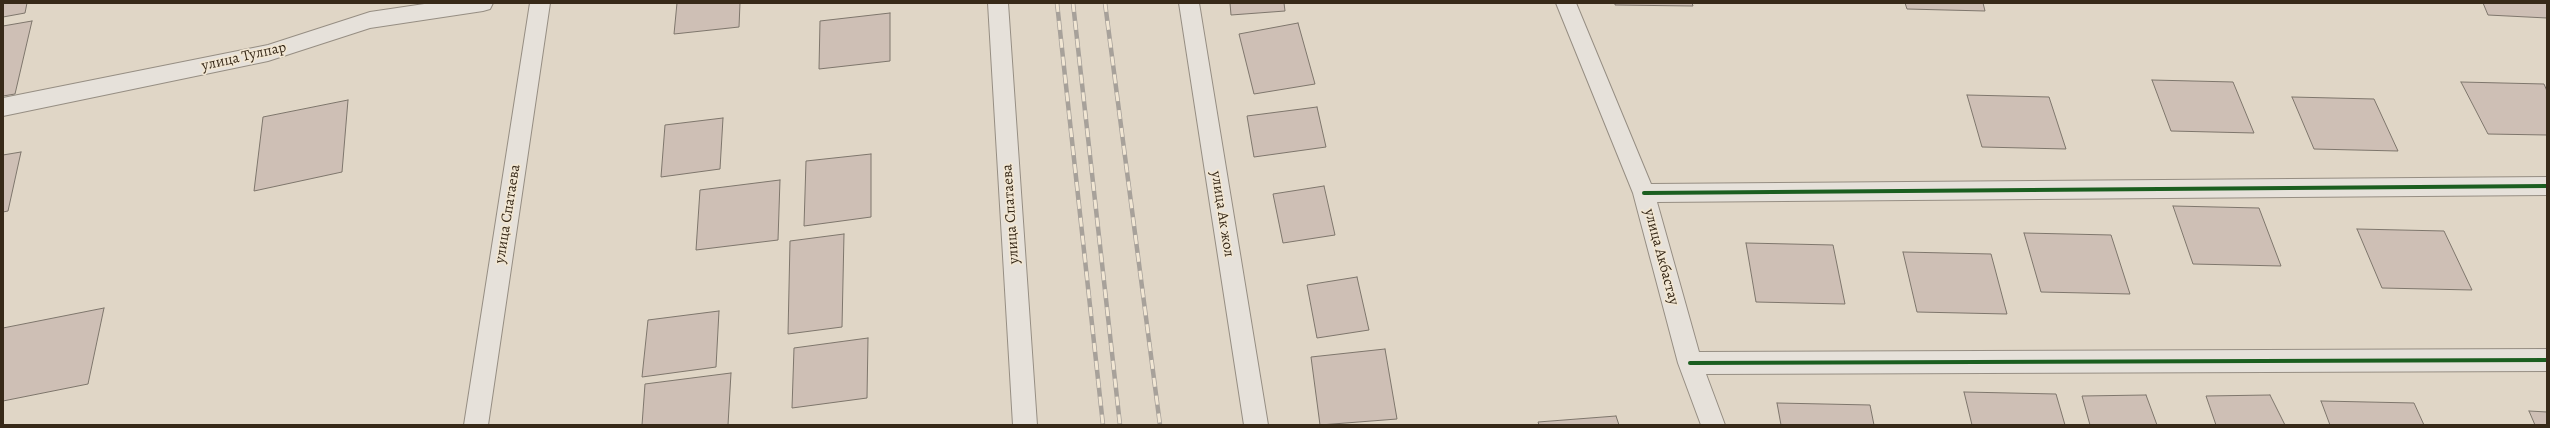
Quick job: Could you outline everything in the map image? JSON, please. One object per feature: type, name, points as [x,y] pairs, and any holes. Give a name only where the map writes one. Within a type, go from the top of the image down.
[{"type":"street","name":"улица Тулпар","points":[[3,107],[268,54],[372,12],[483,3]]},
{"type":"street","name":"улица Спатаева","points":[[476,425],[540,3]]},
{"type":"street","name":"улица Спатаева","points":[[998,3],[1025,425]]},
{"type":"street","name":"улица Ак жол","points":[[1189,3],[1256,425]]},
{"type":"street","name":"улица Акбастау","points":[[1566,3],[1644,193],[1690,362],[1713,425]]},
{"type":"street","points":[[1644,193],[2547,186]]},
{"type":"street","points":[[1690,362],[2547,360]]},
{"type":"building","points":[[3,3],[27,3],[25,13],[3,17]]},
{"type":"building","points":[[677,3],[740,3],[739,27],[674,34]]},
{"type":"building","points":[[1230,3],[1284,3],[1285,11],[1231,15]]},
{"type":"building","points":[[1615,3],[1692,3],[1693,6],[1615,5]]},
{"type":"building","points":[[1905,3],[1983,3],[1985,11],[1907,9]]},
{"type":"building","points":[[2483,3],[2547,3],[2547,18],[2488,15]]},
{"type":"building","points":[[890,13],[890,61],[819,69],[820,21]]},
{"type":"building","points":[[32,21],[15,94],[3,96],[3,26]]},
{"type":"building","points":[[1298,23],[1315,84],[1254,94],[1239,34]]},
{"type":"building","points":[[2152,80],[2233,82],[2254,133],[2171,131]]},
{"type":"building","points":[[2461,82],[2544,84],[2547,91],[2547,135],[2488,134]]},
{"type":"building","points":[[1967,95],[2049,97],[2066,149],[1982,147]]},
{"type":"building","points":[[2292,97],[2374,99],[2398,151],[2314,149]]},
{"type":"building","points":[[348,100],[342,172],[254,191],[263,117]]},
{"type":"building","points":[[1317,107],[1326,147],[1254,157],[1247,116]]},
{"type":"building","points":[[723,118],[720,169],[661,177],[665,125]]},
{"type":"building","points":[[21,152],[8,211],[3,212],[3,155]]},
{"type":"building","points":[[871,154],[871,217],[804,226],[806,161]]},
{"type":"building","points":[[780,180],[778,240],[696,250],[700,190]]},
{"type":"building","points":[[1324,186],[1335,235],[1283,243],[1273,194]]},
{"type":"building","points":[[2173,206],[2259,208],[2281,266],[2193,264]]},
{"type":"building","points":[[2357,229],[2444,231],[2472,290],[2382,288]]},
{"type":"building","points":[[2024,233],[2111,235],[2130,294],[2041,292]]},
{"type":"building","points":[[844,234],[842,327],[788,334],[790,241]]},
{"type":"building","points":[[1746,243],[1833,245],[1845,304],[1756,302]]},
{"type":"building","points":[[1903,252],[1991,254],[2007,314],[1917,312]]},
{"type":"building","points":[[1357,277],[1369,330],[1317,338],[1307,285]]},
{"type":"building","points":[[104,308],[88,384],[3,401],[3,328]]},
{"type":"building","points":[[719,311],[716,367],[642,377],[648,320]]},
{"type":"building","points":[[868,338],[867,398],[792,408],[794,348]]},
{"type":"building","points":[[1385,349],[1397,419],[1320,425],[1311,357]]},
{"type":"building","points":[[731,373],[728,425],[642,425],[645,384]]},
{"type":"building","points":[[1964,392],[2056,394],[2065,425],[1972,425]]},
{"type":"building","points":[[2146,395],[2157,425],[2090,425],[2082,396]]},
{"type":"building","points":[[2270,395],[2285,425],[2216,425],[2206,396]]},
{"type":"building","points":[[2321,401],[2414,403],[2424,425],[2330,425]]},
{"type":"building","points":[[1777,403],[1870,405],[1874,425],[1781,425]]},
{"type":"building","points":[[2529,411],[2547,412],[2547,425],[2535,425]]},
{"type":"building","points":[[1616,416],[1619,425],[1539,425],[1538,422]]},
{"type":"railway","points":[[1057,3],[1103,425]]},
{"type":"railway","points":[[1073,3],[1120,425]]},
{"type":"railway","points":[[1105,3],[1160,425]]},
{"type":"cycle path","points":[[1644,193],[2547,186]]},
{"type":"cycle path","points":[[1690,363],[2547,360]]}]
